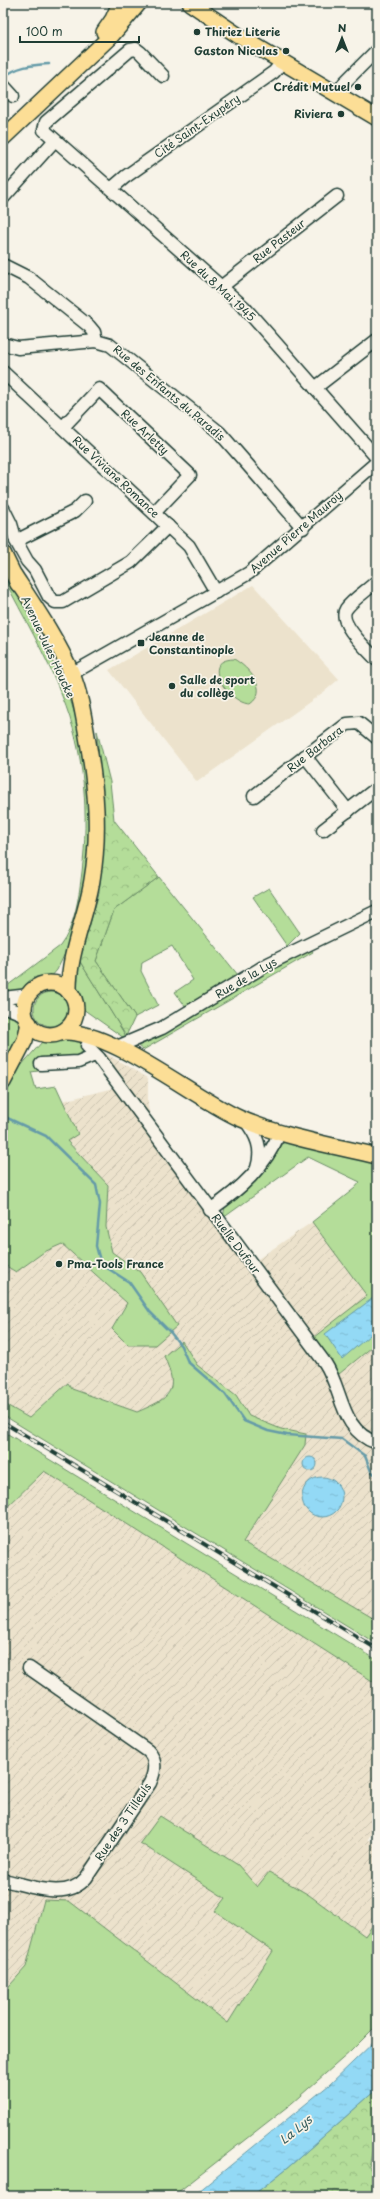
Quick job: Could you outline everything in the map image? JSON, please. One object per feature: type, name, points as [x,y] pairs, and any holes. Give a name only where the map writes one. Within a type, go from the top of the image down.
[{"type":"main road","points":[[3,134],[100,36],[113,19],[120,3]]},
{"type":"main road","points":[[3,138],[112,35],[139,3]]},
{"type":"main road","points":[[177,3],[240,36]]},
{"type":"main road","points":[[190,3],[282,62],[377,118]]},
{"type":"main road","name":"Avenue Jules Houcke","points":[[3,553],[68,676],[88,742],[96,793],[96,847],[89,897],[75,945],[69,974],[69,992]]},
{"type":"main road","name":"Avenue Jules Houcke","points":[[49,984],[58,974],[75,945]]},
{"type":"main road","points":[[49,984],[58,985],[69,992],[75,1001],[76,1010],[73,1021],[56,1033],[36,1044],[4,1080],[25,1040],[27,1019],[25,1006],[29,995],[38,987],[49,984]]},
{"type":"main road","points":[[76,1010],[93,1030],[116,1048]]},
{"type":"main road","points":[[27,1019],[38,1031],[82,1034],[116,1048],[219,1107],[245,1120],[280,1132],[377,1156]]},
{"type":"street","name":"Rue du 8 Mai 1945","points":[[163,76],[140,52],[134,49],[130,50],[46,122],[44,125],[45,130],[254,318],[377,458]]},
{"type":"street","points":[[337,94],[345,82],[377,50]]},
{"type":"street","name":"Cité Saint-Exupéry","points":[[111,189],[124,177],[274,72],[282,62]]},
{"type":"street","points":[[3,85],[13,96]]},
{"type":"street","points":[[3,198],[55,140]]},
{"type":"street","name":"Rue Pasteur","points":[[221,287],[337,196]]},
{"type":"street","points":[[3,265],[32,279],[90,326],[94,332],[96,341],[18,348],[3,344]]},
{"type":"street","points":[[315,388],[377,340]]},
{"type":"street","name":"Rue des Enfants du Paradis","points":[[96,341],[114,347],[213,427],[303,528]]},
{"type":"street","name":"Rue Viviane Romance","points":[[3,372],[191,548],[216,592]]},
{"type":"street","name":"Rue Arletty","points":[[63,427],[99,389],[122,410],[190,475],[154,513]]},
{"type":"street","name":"Avenue Pierre Mauroy","points":[[68,676],[258,567],[377,462]]},
{"type":"street","points":[[16,541],[75,512],[84,501]]},
{"type":"street","points":[[3,508],[11,524],[16,541],[27,561],[35,570],[50,599],[60,602],[131,562],[168,526]]},
{"type":"street","points":[[377,581],[349,606],[345,611],[344,619],[346,625],[377,660]]},
{"type":"street","name":"Rue Barbara","points":[[254,796],[350,722],[359,723],[377,738]]},
{"type":"street","points":[[305,756],[348,811]]},
{"type":"street","points":[[323,830],[377,788]]},
{"type":"street","name":"Rue de la Lys","points":[[116,1048],[162,1028],[268,964],[377,911]]},
{"type":"street","points":[[3,998],[29,995]]},
{"type":"street","points":[[3,1006],[27,1019]]},
{"type":"street","name":"Ruelle Dufour","points":[[41,1064],[78,1062],[91,1051],[328,1367],[344,1410],[352,1426],[363,1437],[377,1443]]},
{"type":"street","points":[[245,1120],[254,1132],[260,1148],[257,1171]]},
{"type":"street","points":[[210,1210],[244,1185],[257,1171],[266,1160],[280,1132]]},
{"type":"street","name":"Rue des 3 Tilleuls","points":[[3,1880],[55,1891],[70,1890],[78,1885],[86,1878],[150,1783],[154,1769],[154,1758],[148,1751],[29,1668]]},
{"type":"shaded area","points":[[253,585],[339,679],[325,691],[197,782],[109,670]]},
{"type":"shaded area","points":[[103,1052],[148,1078],[148,1106],[151,1121],[255,1261],[312,1222],[367,1296],[339,1374],[377,1343],[377,1621],[243,1542],[305,1445],[306,1434],[281,1429],[249,1416],[236,1395],[197,1365],[182,1341],[164,1356],[172,1374],[171,1388],[161,1402],[137,1412],[72,1389],[68,1383],[29,1418],[3,1403],[3,1264],[16,1272],[44,1252],[62,1244],[127,1303],[112,1329],[128,1345],[140,1272],[112,1252],[106,1227],[108,1185],[67,1141],[78,1134],[63,1101],[113,1088],[95,1063]]},
{"type":"shaded area","points":[[44,1471],[377,1684],[377,1825],[368,1839],[377,1845],[377,1919],[365,1936],[309,1895],[228,2023],[44,1900],[26,1967],[3,1993],[3,1511]]},
{"type":"green space","points":[[3,564],[68,692],[80,731],[89,780],[89,866],[69,945],[57,970],[51,977],[39,978],[22,992],[3,995],[3,989],[60,946],[73,921],[82,872],[85,805],[80,761],[70,717],[49,666],[3,577]]},
{"type":"green space","points":[[234,659],[246,668],[258,686],[256,698],[250,704],[242,702],[226,690],[218,674],[218,666],[223,661]]},
{"type":"green space","points":[[97,731],[110,782],[114,820],[159,877],[114,910],[96,961],[135,1017],[126,1036],[79,960],[99,893],[104,833]]},
{"type":"green space","points":[[159,877],[238,975],[186,1007],[175,992],[193,980],[172,946],[142,962],[141,971],[158,1005],[135,1017],[96,961],[114,910]]},
{"type":"green space","points":[[269,888],[300,933],[287,946],[253,897]]},
{"type":"green space","points":[[311,949],[313,952],[143,1050],[138,1046],[159,1037],[256,978]]},
{"type":"green space","points":[[79,960],[126,1036],[124,1038],[83,1009],[75,988]]},
{"type":"green space","points":[[48,992],[54,992],[63,997],[67,1003],[67,1015],[63,1021],[54,1026],[48,1026],[39,1021],[34,1012],[34,1006],[39,997]]},
{"type":"green space","points":[[3,1010],[20,1016],[22,1029],[18,1043],[3,1068]]},
{"type":"green space","points":[[68,1036],[103,1052],[95,1063],[31,1072],[36,1089],[56,1086],[78,1134],[67,1141],[108,1185],[106,1227],[112,1252],[140,1272],[177,1326],[155,1345],[128,1345],[112,1329],[127,1303],[62,1244],[44,1252],[16,1272],[3,1264],[3,1097],[19,1068],[42,1042]]},
{"type":"green space","points":[[284,1142],[377,1164],[377,1343],[339,1374],[314,1337],[367,1296],[312,1222],[355,1188],[360,1182],[308,1157],[223,1218],[225,1206],[248,1189],[264,1172]]},
{"type":"green space","points":[[182,1341],[197,1365],[236,1395],[249,1416],[281,1429],[306,1434],[305,1445],[243,1542],[377,1621],[377,1644],[3,1415],[3,1403],[29,1418],[68,1383],[72,1389],[137,1412],[164,1398],[169,1392],[171,1378],[164,1356]]},
{"type":"green space","points":[[3,1431],[377,1660],[377,1684],[44,1471],[3,1511]]},
{"type":"green space","points":[[160,1816],[238,1865],[257,1887],[269,1872],[309,1895],[365,1936],[377,1919],[377,2025],[350,2052],[292,2103],[173,2196],[3,2196],[3,1993],[26,1967],[44,1900],[69,1901],[228,2023],[273,1951],[215,1911],[225,1898],[140,1843]]},
{"type":"green space","points":[[377,2089],[377,2145],[373,2149],[369,2167],[377,2179],[377,2196],[252,2196],[292,2164]]},
{"type":"water","points":[[377,1295],[377,1329],[342,1359],[325,1334]]},
{"type":"water","points":[[307,1457],[313,1457],[317,1461],[317,1467],[313,1471],[307,1471],[303,1467],[303,1461]]},
{"type":"water","points":[[326,1477],[333,1480],[339,1486],[342,1497],[341,1505],[333,1514],[326,1517],[318,1517],[311,1514],[303,1505],[302,1493],[305,1486],[314,1478]]},
{"type":"water","name":"La Lys","points":[[377,2039],[377,2089],[292,2164],[252,2196],[193,2196],[329,2085]]},
{"type":"waterway","points":[[3,78],[19,69],[49,64]]},
{"type":"waterway","points":[[3,1116],[46,1136],[96,1185],[100,1204],[96,1246],[101,1264],[129,1282],[150,1312],[171,1333],[181,1346],[188,1362],[225,1394],[244,1421],[268,1431],[287,1435],[342,1439],[365,1456],[371,1471],[377,1476]]},
{"type":"railway","points":[[3,1422],[377,1649]]},
{"type":"place","name":"Thiriez Literie","points":[[197,32]]},
{"type":"place","name":"Gaston Nicolas","points":[[286,51]]},
{"type":"place","name":"Crédit Mutuel","points":[[358,87]]},
{"type":"place","name":"Riviera","points":[[341,114]]},
{"type":"place","name":"Jeanne de Constantinople","points":[[141,643]]},
{"type":"place","name":"Salle de sport du collège","points":[[172,686]]},
{"type":"place","name":"Pma-Tools France","points":[[59,1264]]}]
